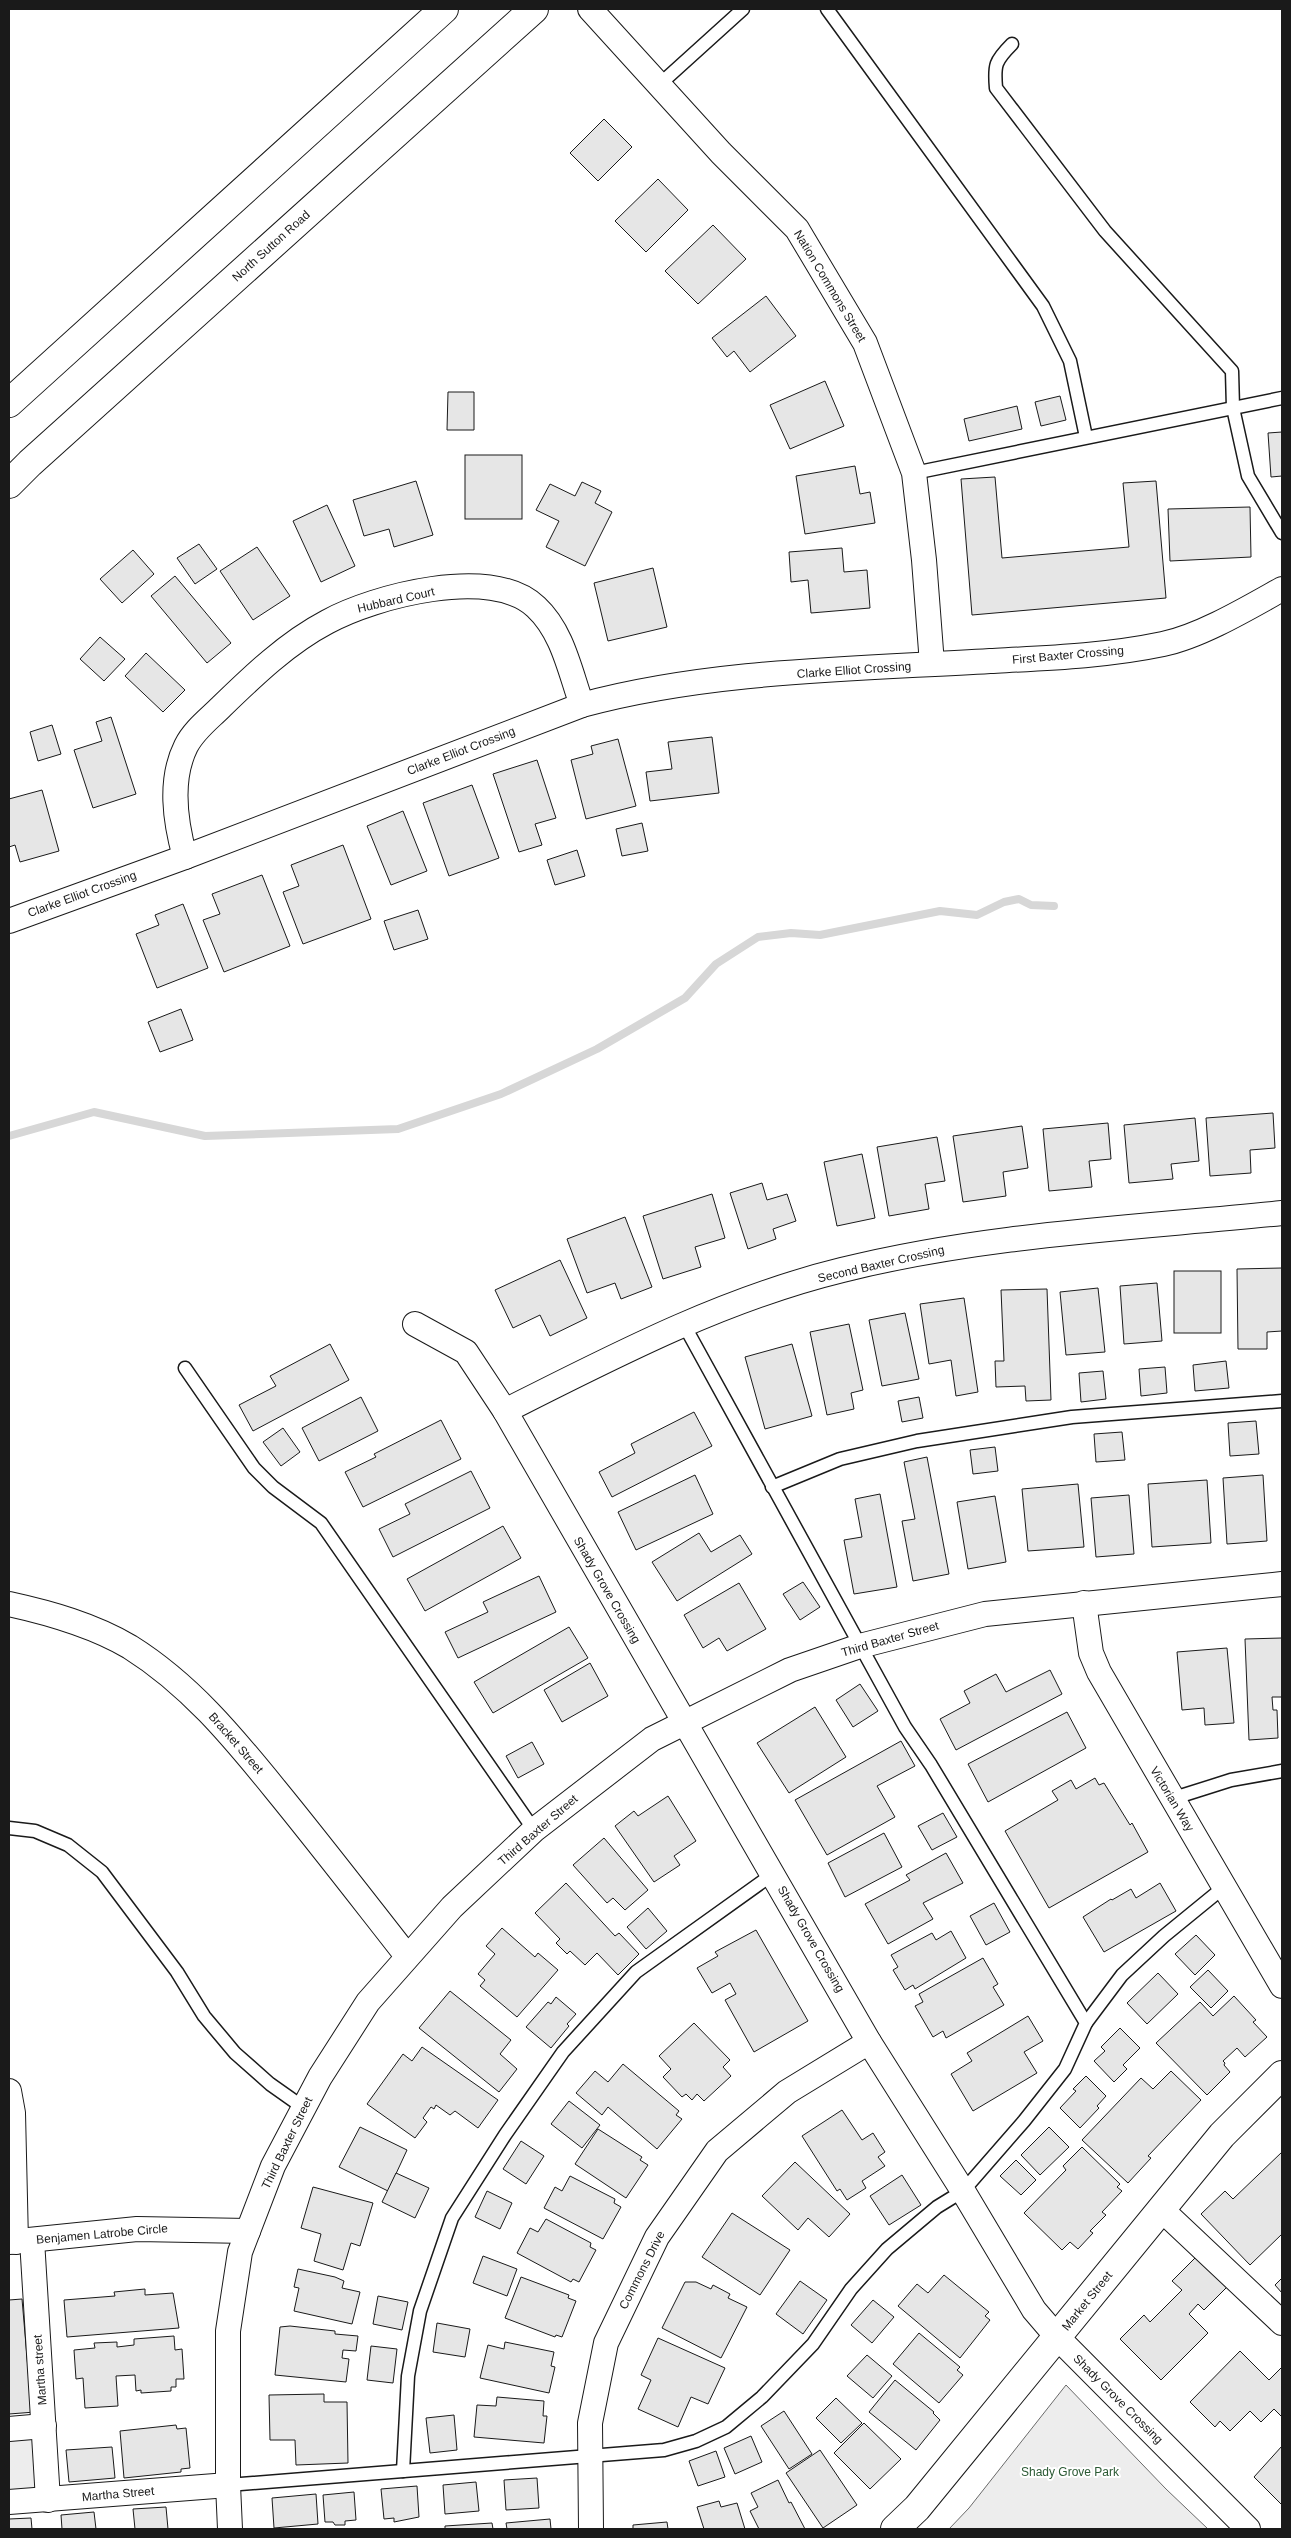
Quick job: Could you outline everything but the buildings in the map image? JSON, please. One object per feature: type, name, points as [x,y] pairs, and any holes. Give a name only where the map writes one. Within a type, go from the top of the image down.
[{"type":"main road","points":[[9,403],[444,9]]},
{"type":"main road","name":"North Sutton Road","points":[[9,484],[37,456],[534,9]]},
{"type":"main road","name":"Market Street","points":[[895,2529],[916,2508],[1058,2338],[1222,2135],[1282,2076]]},
{"type":"street","name":"Nation Commons Street","points":[[590,9],[721,153],[797,229],[865,343],[914,473],[924,560],[932,664]]},
{"type":"street","name":"Hubbard Court","points":[[185,857],[176,818],[175,795],[181,760],[191,738],[238,690],[300,638],[326,622],[359,607],[428,591],[460,587],[491,587],[520,597],[535,606],[559,638],[582,705]]},
{"type":"street","name":"First Baxter Crossing","points":[[932,664],[1087,656],[1164,644],[1223,621],[1282,589]]},
{"type":"street","name":"Clarke Elliot Crossing","points":[[9,920],[185,857],[582,705],[632,692],[742,677],[932,664]]},
{"type":"street","name":"Second Baxter Crossing","points":[[505,1411],[683,1323],[743,1300],[841,1270],[984,1242],[1282,1213]]},
{"type":"street","name":"Shady Grove Crossing","points":[[415,1324],[466,1352],[505,1411],[869,2042],[963,2190],[1034,2310],[1058,2338],[1248,2529]]},
{"type":"street","name":"Third Baxter Street","points":[[230,2529],[228,2486],[228,2331],[240,2252],[273,2166],[320,2077],[368,2002],[407,1956],[452,1908],[534,1830],[644,1745],[684,1722],[790,1670],[860,1646],[985,1614],[1282,1584]]},
{"type":"street","name":"Victorian Way","points":[[1084,1603],[1091,1653],[1097,1666],[1172,1799],[1282,1986]]},
{"type":"street","name":"Bracket Street","points":[[9,1604],[52,1613],[97,1631],[129,1647],[171,1676],[220,1722],[407,1956]]},
{"type":"street","name":"Commons Drive","points":[[592,2529],[590,2423],[606,2343],[657,2237],[717,2151],[787,2092],[869,2042]]},
{"type":"street","points":[[9,2091],[13,2113],[19,2241]]},
{"type":"street","points":[[1162,2210],[1282,2323]]},
{"type":"street","name":"Benjamen Latrobe Circle","points":[[19,2241],[137,2229],[248,2230]]},
{"type":"street","name":"Martha street","points":[[19,2241],[44,2426],[48,2500]]},
{"type":"street","points":[[9,2429],[44,2426]]},
{"type":"street","name":"Martha Street","points":[[9,2502],[228,2486]]},
{"type":"lane","points":[[659,85],[743,9]]},
{"type":"lane","points":[[827,9],[1043,306],[1070,360],[1086,437]]},
{"type":"lane","points":[[1012,44],[999,57],[994,68],[996,88],[1105,231],[1232,371],[1234,380],[1233,408],[1248,476],[1282,533]]},
{"type":"lane","points":[[914,473],[1282,398]]},
{"type":"lane","points":[[683,1323],[905,1727],[936,1773],[1086,2024]]},
{"type":"lane","points":[[185,1368],[254,1468],[273,1487],[321,1523],[534,1830]]},
{"type":"lane","points":[[772,1487],[840,1459],[916,1441],[1072,1417],[1282,1401]]},
{"type":"lane","points":[[1172,1799],[1231,1780],[1282,1771]]},
{"type":"lane","points":[[9,1828],[35,1831],[68,1845],[102,1872],[178,1972],[204,2016],[235,2053],[270,2084],[304,2108]]},
{"type":"lane","points":[[403,2471],[408,2376],[419,2320],[452,2218],[505,2135],[563,2052],[636,1972],[773,1874]]},
{"type":"lane","points":[[228,2486],[590,2454],[664,2450],[696,2441],[726,2427],[762,2397],[813,2344],[852,2289],[887,2250],[937,2207],[963,2190],[1024,2121],[1065,2069],[1086,2024],[1122,1975],[1164,1936],[1224,1887]]},
{"type":"shaded area","name":"Shady Grove Park","points":[[1066,2385],[1166,2489],[1208,2529],[949,2529],[969,2508]]},
{"type":"shaded area","points":[[9,2436],[34,2436],[41,2479],[35,2490],[9,2493]]},
{"type":"waterway","points":[[9,1136],[94,1112],[205,1136],[398,1129],[501,1094],[597,1049],[685,998],[716,964],[758,937],[791,933],[820,935],[940,911],[977,915],[1004,902],[1019,899],[1031,905],[1054,906]]}]
